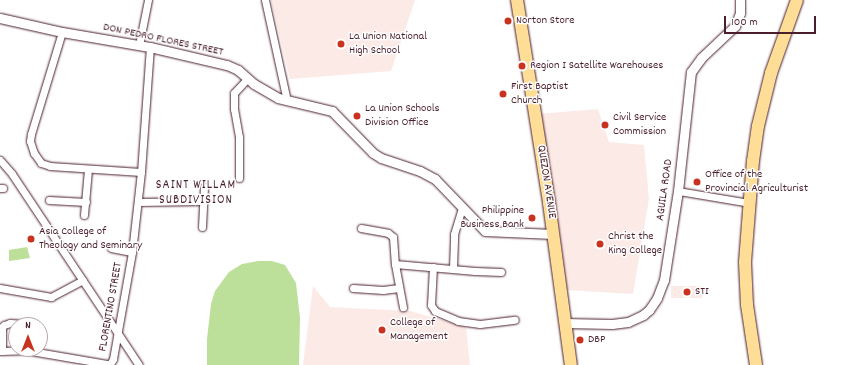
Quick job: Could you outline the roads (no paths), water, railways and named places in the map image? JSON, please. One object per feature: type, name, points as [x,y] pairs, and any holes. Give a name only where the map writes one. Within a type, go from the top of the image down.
[{"type":"main road","name":"QUEZON AVENUE","points":[[517,0],[554,234],[571,365]]},
{"type":"main road","points":[[756,365],[746,286],[746,242],[758,126],[771,73],[796,0]]},
{"type":"street","points":[[139,45],[148,0]]},
{"type":"street","points":[[265,0],[287,101]]},
{"type":"street","name":"AGUILA ROAD","points":[[565,323],[621,323],[635,320],[649,310],[657,298],[664,280],[678,191],[691,72],[701,58],[735,26],[740,13],[740,0]]},
{"type":"street","name":"DON PEDRO FLORES STREET","points":[[0,18],[62,32],[150,47],[227,65],[238,70],[247,79],[267,92],[287,101],[332,111],[341,118],[359,140],[373,153],[381,158],[420,171],[435,180],[486,231],[554,234]]},
{"type":"street","points":[[62,32],[31,134],[31,146],[38,159],[44,165],[140,172]]},
{"type":"street","name":"FLORENTINO STREET","points":[[1,351],[26,350],[110,364],[113,359],[132,252],[138,202],[150,47]]},
{"type":"street","points":[[239,178],[239,137],[234,109],[234,93],[247,79]]},
{"type":"street","points":[[0,160],[12,174],[139,365]]},
{"type":"street","points":[[84,215],[88,169]]},
{"type":"street","points":[[202,226],[204,187]]},
{"type":"street","points":[[678,191],[750,203]]},
{"type":"street","points":[[49,200],[86,202]]},
{"type":"street","points":[[138,202],[203,201]]},
{"type":"street","points":[[453,268],[454,234],[462,207]]},
{"type":"street","points":[[361,228],[392,235],[395,264],[403,307]]},
{"type":"street","points":[[111,248],[132,252]]},
{"type":"street","points":[[395,264],[501,272]]},
{"type":"street","points":[[433,267],[431,305],[434,311],[458,321],[480,324],[515,320]]},
{"type":"street","points":[[0,288],[51,297],[83,280]]},
{"type":"street","points":[[352,288],[383,290],[399,288]]},
{"type":"street","points":[[1,351],[2,327],[8,324]]},
{"type":"place","name":"Norton Store","points":[[508,21]]},
{"type":"place","name":"La Union National High School","points":[[341,44]]},
{"type":"place","name":"Region I Satellite Warehouses","points":[[522,66]]},
{"type":"place","name":"First Baptist Church","points":[[503,94]]},
{"type":"place","name":"La Union Schools Division Office","points":[[357,116]]},
{"type":"place","name":"Civil Service Commission","points":[[605,125]]},
{"type":"place","name":"Office of the Provincial Agriculturist","points":[[697,182]]},
{"type":"place","name":"Philippine Business Bank","points":[[532,218]]},
{"type":"place","name":"Asia College of Theology and Seminary","points":[[31,239]]},
{"type":"place","name":"Christ the King College","points":[[600,244]]},
{"type":"place","name":"STI","points":[[687,292]]},
{"type":"place","name":"College of Management","points":[[382,330]]},
{"type":"place","name":"DBP","points":[[580,340]]},
{"type":"district","name":"SAINT WILLAM SUBDIVISION","points":[[196,194]]}]
